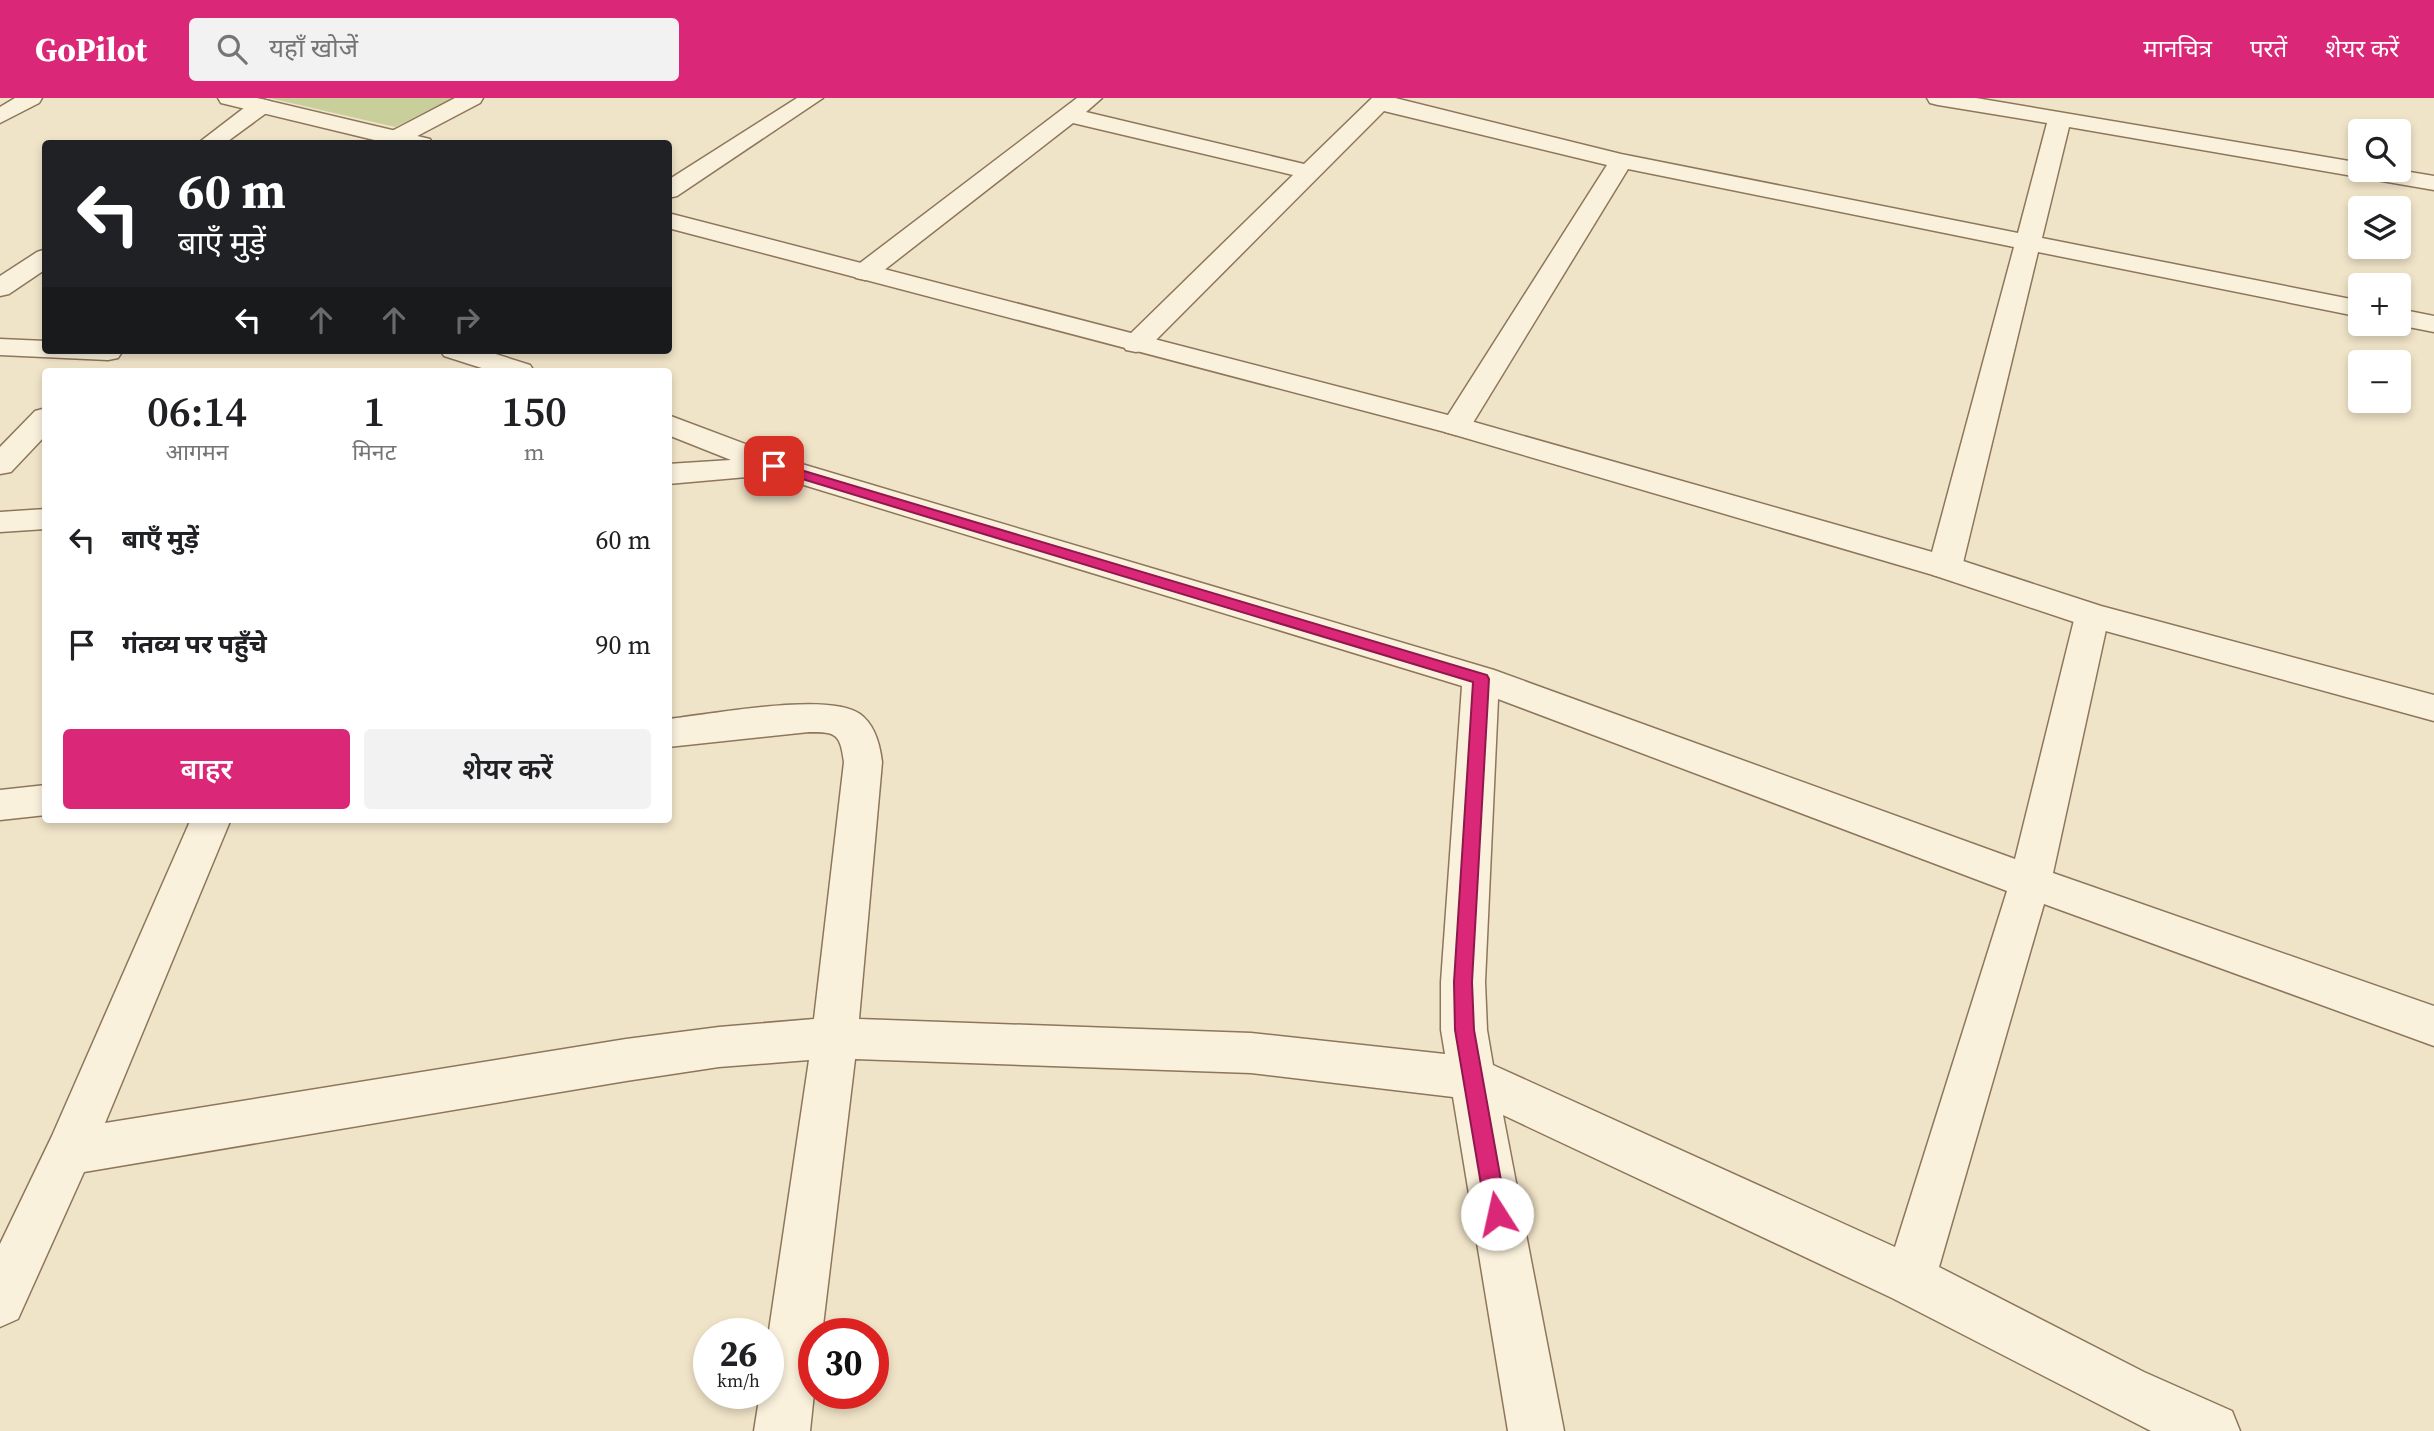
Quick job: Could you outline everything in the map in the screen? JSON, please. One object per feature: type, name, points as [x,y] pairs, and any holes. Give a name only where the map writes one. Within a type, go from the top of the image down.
[{"type":"street","points":[[0,117],[32,98]]},
{"type":"street","points":[[229,98],[405,140]]},
{"type":"street","points":[[396,138],[472,98]]},
{"type":"street","points":[[672,188],[812,98]]},
{"type":"street","points":[[865,272],[1091,98]]},
{"type":"street","points":[[1938,98],[2434,183]]},
{"type":"street","points":[[1136,344],[1382,101],[1622,161],[2348,306]]},
{"type":"street","points":[[214,140],[261,106]]},
{"type":"street","points":[[1069,115],[1310,172]]},
{"type":"street","points":[[1945,567],[2060,118]]},
{"type":"street","points":[[1456,425],[1622,161]]},
{"type":"street","points":[[672,221],[1136,344],[1456,425],[1945,567],[2092,616],[2434,708]]},
{"type":"street","points":[[0,288],[42,260]]},
{"type":"street","points":[[2411,319],[2434,324]]},
{"type":"street","points":[[0,347],[42,349]]},
{"type":"street","points":[[80,354],[103,358]]},
{"type":"street","points":[[467,354],[511,368]]},
{"type":"street","points":[[0,465],[42,421]]},
{"type":"street","points":[[672,427],[774,466],[1481,679],[2030,882],[2434,1026]]},
{"type":"street","points":[[672,474],[774,466]]},
{"type":"street","points":[[0,522],[42,519]]},
{"type":"street","points":[[1910,1280],[2030,882],[2092,616]]},
{"type":"street","points":[[1481,679],[1463,982],[1465,1030],[1536,1431]]},
{"type":"street","points":[[672,733],[826,719],[841,721],[860,740],[863,762],[835,1038],[782,1431]]},
{"type":"street","points":[[0,805],[42,800]]},
{"type":"street","points":[[0,1301],[69,1152],[209,823]]},
{"type":"street","points":[[69,1152],[626,1060],[719,1047],[835,1038],[1251,1053],[1472,1078],[1910,1280],[2125,1391],[2212,1431]]},
{"type":"green space","points":[[269,98],[453,98],[395,127]]},
{"type":"route","points":[[774,466],[1481,679],[1463,982],[1465,1030],[1472,1078],[1497,1214]]}]
